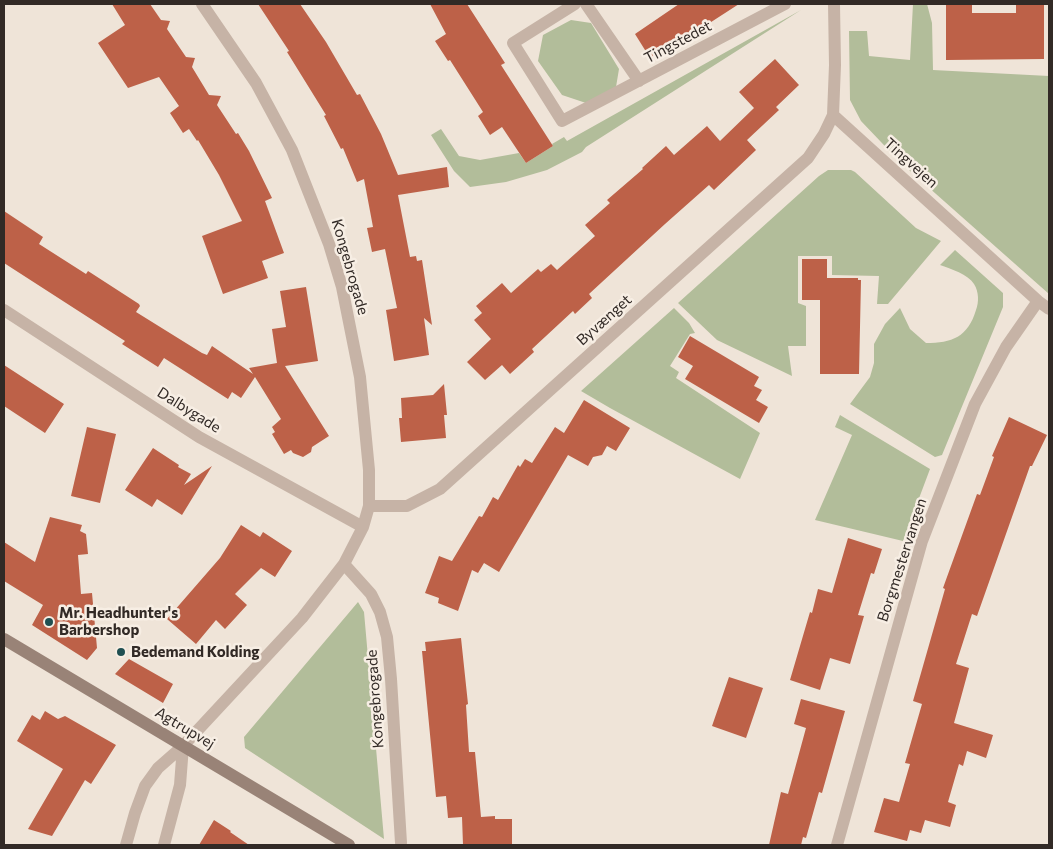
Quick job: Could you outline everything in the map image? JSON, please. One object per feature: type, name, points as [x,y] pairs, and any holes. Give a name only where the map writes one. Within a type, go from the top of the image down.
[{"type":"street","name":"Kongebrogade","points":[[126,845],[135,813],[146,786],[158,768],[183,746],[302,618],[344,564],[363,527],[369,506],[369,470],[360,377],[342,286],[329,244],[292,150],[256,83],[202,4]]},
{"type":"street","name":"Tingstedet","points":[[575,4],[514,43],[562,121],[785,4]]},
{"type":"street","name":"Tingstedet","points":[[586,4],[639,81]]},
{"type":"street","points":[[833,115],[835,65],[834,4]]},
{"type":"street","name":"Byvænget","points":[[369,506],[407,506],[440,490],[808,158],[824,134],[833,115]]},
{"type":"street","name":"Tingvejen","points":[[833,115],[1049,309]]},
{"type":"street","name":"Borgmestervangen","points":[[837,845],[922,541],[975,404],[1006,347],[1038,301]]},
{"type":"street","name":"Dalbygade","points":[[4,310],[199,437],[363,527]]},
{"type":"street","name":"Kongebrogade","points":[[344,564],[371,594],[380,612],[387,637],[402,844]]},
{"type":"street","name":"Agtrupvej","points":[[4,639],[349,845]]},
{"type":"street","points":[[164,845],[180,785],[183,746]]},
{"type":"green space","points":[[913,4],[927,4],[932,23],[933,70],[1049,76],[1049,294],[901,163],[861,121],[850,100],[849,31],[867,31],[869,56],[910,60]]},
{"type":"green space","points":[[801,10],[586,147],[582,152],[547,170],[506,182],[470,187],[454,171],[431,135],[441,129],[459,156],[480,160],[519,153],[526,163],[564,137],[567,141]]},
{"type":"green space","points":[[571,20],[591,23],[619,69],[616,87],[586,103],[562,95],[538,61],[543,35]]},
{"type":"green space","points":[[828,170],[851,170],[855,172],[916,228],[941,241],[888,304],[877,304],[879,276],[832,275],[832,256],[798,256],[798,303],[806,306],[806,346],[788,346],[792,376],[717,340],[678,303]]},
{"type":"green space","points":[[955,250],[1003,293],[1003,307],[942,455],[935,457],[850,404],[870,377],[874,363],[874,344],[885,324],[900,308],[910,329],[926,343],[951,340],[958,337],[968,327],[978,304],[976,287],[964,275],[940,265]]},
{"type":"green space","points":[[674,308],[689,323],[695,333],[690,334],[670,366],[679,372],[676,378],[760,433],[740,479],[581,391]]},
{"type":"green space","points":[[840,415],[930,469],[903,541],[815,520],[852,435],[835,427]]},
{"type":"green space","points":[[358,602],[364,612],[384,839],[245,748],[244,737]]},
{"type":"building","points":[[112,4],[150,4],[161,20],[170,21],[167,29],[186,57],[195,58],[192,67],[209,95],[221,96],[217,105],[249,151],[272,198],[265,201],[284,253],[262,261],[268,278],[223,294],[202,236],[242,221],[219,175],[198,140],[189,129],[183,133],[170,113],[179,106],[159,77],[128,88],[98,43],[125,25]]},
{"type":"building","points":[[258,4],[300,4],[326,42],[357,95],[360,94],[381,134],[398,175],[447,167],[449,187],[398,195],[410,257],[416,256],[417,261],[422,260],[432,325],[424,318],[429,355],[394,361],[386,310],[397,308],[385,249],[372,252],[367,228],[373,227],[364,179],[357,182],[343,148],[341,149],[324,116],[326,115],[287,52],[289,51]]},
{"type":"building","points":[[430,4],[467,4],[505,63],[501,65],[553,146],[526,163],[502,127],[490,135],[478,116],[483,112],[450,60],[448,61],[435,41],[446,34]]},
{"type":"building","points":[[679,4],[739,4],[674,46],[672,44],[650,58],[635,34]]},
{"type":"building","points":[[946,4],[972,4],[972,13],[1016,13],[1016,4],[1044,4],[1044,59],[946,60]]},
{"type":"building","points":[[775,59],[799,85],[776,107],[779,110],[747,140],[756,150],[714,190],[709,185],[665,224],[589,294],[592,298],[575,314],[573,311],[532,349],[534,352],[510,374],[502,365],[485,380],[467,362],[491,339],[474,320],[482,313],[476,306],[502,283],[511,293],[538,269],[541,272],[551,264],[557,270],[595,236],[585,225],[610,203],[607,200],[666,146],[674,155],[707,126],[720,141],[754,108],[739,92]]},
{"type":"building","points":[[4,211],[43,237],[39,244],[86,274],[88,271],[139,304],[140,306],[136,312],[202,353],[207,355],[212,346],[253,374],[249,368],[277,363],[272,329],[286,327],[280,291],[306,287],[318,361],[285,366],[329,436],[312,447],[311,452],[303,457],[293,453],[291,450],[284,454],[272,434],[275,432],[272,427],[281,419],[255,377],[241,398],[232,392],[228,399],[164,358],[158,367],[122,344],[125,341],[4,263]]},
{"type":"building","points":[[802,259],[827,259],[827,278],[858,278],[858,280],[861,280],[859,374],[820,374],[820,300],[802,300]]},
{"type":"building","points":[[690,336],[759,377],[754,386],[762,390],[756,400],[768,407],[759,423],[685,379],[693,366],[678,357]]},
{"type":"building","points":[[4,365],[64,404],[45,433],[4,406]]},
{"type":"building","points":[[444,384],[447,415],[444,415],[446,438],[401,442],[399,418],[402,418],[401,398],[433,395]]},
{"type":"building","points":[[584,400],[630,428],[616,451],[607,446],[602,455],[593,457],[588,466],[568,455],[499,572],[484,563],[478,573],[472,570],[458,611],[438,603],[439,598],[425,593],[439,556],[452,561],[479,516],[482,517],[493,497],[498,500],[518,465],[520,467],[525,459],[532,463],[555,427],[564,433]]},
{"type":"building","points":[[1009,417],[1047,435],[1032,466],[1030,466],[977,616],[972,614],[956,664],[969,668],[954,723],[993,735],[986,758],[967,751],[963,766],[959,764],[948,802],[956,805],[950,827],[925,820],[921,833],[910,830],[907,841],[874,832],[884,798],[899,802],[910,764],[905,763],[922,704],[913,701],[945,589],[943,588],[977,494],[980,495],[994,457],[992,456]]},
{"type":"building","points":[[87,427],[116,434],[100,503],[71,496]]},
{"type":"building","points":[[153,448],[179,465],[178,467],[191,474],[184,485],[212,466],[182,515],[157,499],[152,507],[125,490]]},
{"type":"building","points":[[50,517],[82,525],[80,531],[86,534],[88,554],[78,555],[81,594],[92,593],[97,648],[87,660],[32,625],[43,605],[4,581],[4,542],[35,562]]},
{"type":"building","points":[[241,525],[260,537],[263,532],[292,551],[275,577],[261,568],[235,594],[247,605],[225,629],[216,620],[196,644],[167,619],[220,558]]},
{"type":"building","points":[[848,538],[882,549],[874,574],[871,573],[858,615],[864,616],[850,664],[830,658],[820,690],[790,680],[818,589],[832,593]]},
{"type":"building","points":[[461,638],[468,704],[466,705],[469,752],[475,752],[481,817],[495,816],[495,819],[512,819],[512,845],[463,845],[462,817],[448,818],[446,796],[436,797],[422,651],[426,651],[425,642]]},
{"type":"building","points":[[129,659],[173,684],[163,703],[115,674]]},
{"type":"building","points":[[729,677],[763,688],[746,738],[712,726]]},
{"type":"building","points":[[801,699],[845,711],[822,793],[819,792],[806,838],[803,837],[801,845],[769,845],[781,792],[788,794],[806,728],[794,724]]},
{"type":"building","points":[[45,711],[58,719],[65,716],[116,745],[91,784],[85,780],[52,836],[28,829],[63,769],[17,741],[32,715],[40,720]]},
{"type":"building","points":[[214,820],[231,831],[249,845],[199,845]]},
{"type":"place","name":"Mr. Headhunter's Barbershop","points":[[49,622]]},
{"type":"place","name":"Bedemand Kolding","points":[[121,652]]}]
